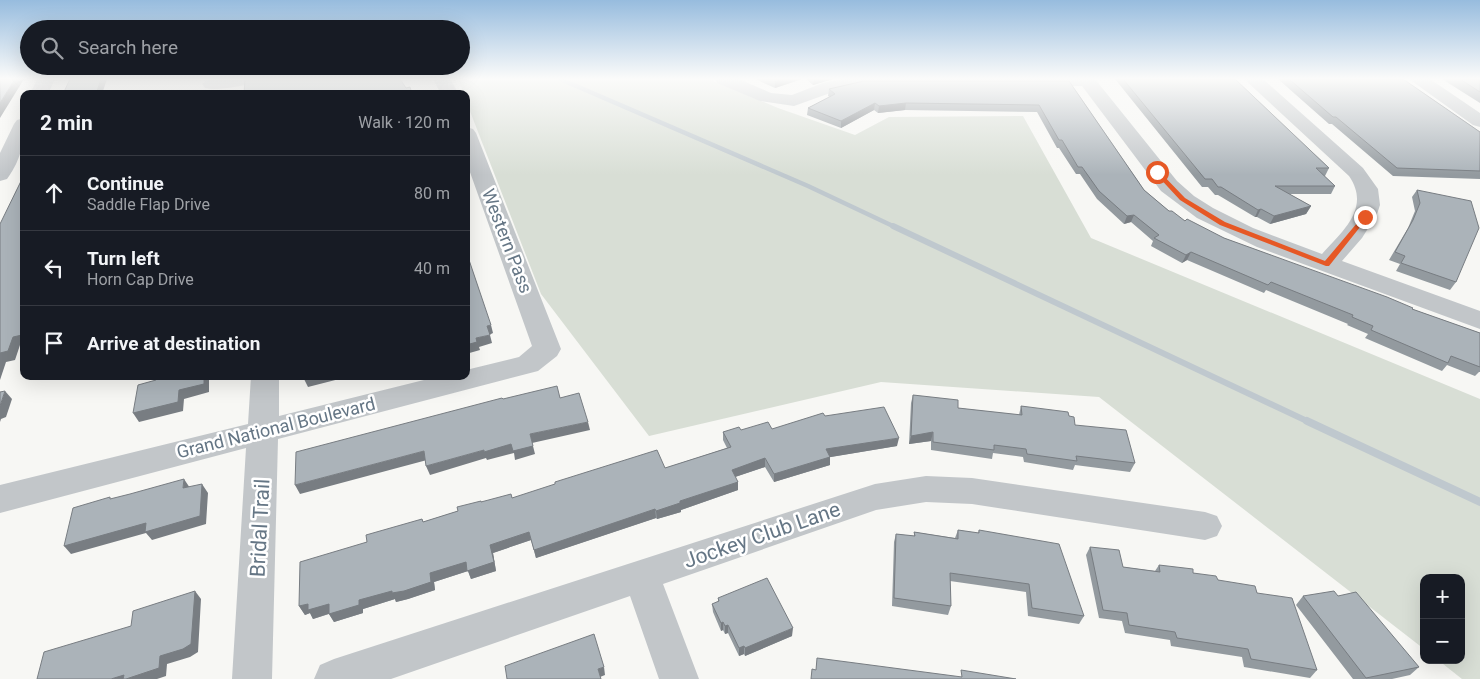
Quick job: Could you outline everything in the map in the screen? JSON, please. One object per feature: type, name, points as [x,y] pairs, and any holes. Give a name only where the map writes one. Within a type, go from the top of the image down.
[{"type":"street","points":[[1110,111],[1157,172],[1183,199],[1231,227],[1480,320]]},
{"type":"street","points":[[1287,111],[1356,172],[1365,184],[1369,195],[1369,206],[1365,217],[1326,264]]},
{"type":"street","points":[[1464,111],[1480,121]]},
{"type":"street","points":[[0,126],[20,124]]},
{"type":"street","points":[[0,175],[20,132]]},
{"type":"street","name":"Western Pass","points":[[470,145],[547,349]]},
{"type":"street","name":"Grand National Boulevard","points":[[470,379],[528,364],[547,349]]},
{"type":"street","name":"Bridal Trail","points":[[252,679],[266,380]]},
{"type":"street","name":"Grand National Boulevard","points":[[0,499],[465,380]]},
{"type":"street","name":"Jockey Club Lane","points":[[334,679],[876,497],[926,489],[972,491],[1205,526]]},
{"type":"street","points":[[641,576],[680,679]]},
{"type":"shaded area","points":[[470,111],[786,111],[855,135],[889,117],[1023,116],[1091,238],[1480,399],[1480,679],[1462,679],[1443,664],[1465,664],[1465,574],[1420,574],[1420,646],[1099,397],[881,382],[649,436],[541,294]]},
{"type":"building","points":[[815,111],[860,111],[841,121]]},
{"type":"building","points":[[1042,111],[1089,111],[1144,190],[1169,211],[1172,211],[1185,221],[1187,219],[1224,238],[1480,333],[1480,367],[1451,356],[1448,363],[1371,330],[1373,326],[1352,317],[1353,315],[1271,282],[1268,285],[1191,252],[1186,255],[1154,238],[1159,235],[1134,215],[1127,216],[1099,191],[1082,167],[1078,167],[1062,140],[1059,140]]},
{"type":"building","points":[[1149,111],[1268,111],[1329,168],[1316,168],[1335,186],[1275,186],[1311,206],[1274,216],[1261,209],[1258,210],[1218,187],[1212,179],[1205,179]]},
{"type":"building","points":[[1326,111],[1449,111],[1480,132],[1480,171],[1397,168],[1336,117],[1333,117]]},
{"type":"building","points":[[20,183],[20,335],[13,337],[8,351],[0,353],[0,224]]},
{"type":"building","points":[[1417,190],[1471,201],[1479,228],[1456,282],[1401,263],[1405,256],[1395,252],[1420,203]]},
{"type":"building","points":[[470,263],[491,325],[487,326],[490,335],[476,338],[477,342],[470,344]]},
{"type":"building","points":[[156,380],[204,380],[204,384],[179,390],[178,402],[133,413],[138,385]]},
{"type":"building","points":[[557,386],[560,398],[579,393],[588,422],[530,434],[533,446],[513,451],[511,444],[426,466],[424,451],[295,485],[296,452],[502,398]]},
{"type":"building","points":[[5,391],[0,406],[0,392]]},
{"type":"building","points":[[913,395],[958,400],[958,408],[1022,415],[1021,406],[1068,412],[1069,416],[1074,417],[1075,425],[1126,430],[1135,463],[1076,456],[1077,461],[1027,454],[1026,449],[994,445],[994,450],[933,442],[933,432],[911,436]]},
{"type":"building","points":[[884,407],[899,438],[826,449],[830,457],[774,474],[765,458],[732,470],[738,482],[656,511],[655,509],[534,550],[529,532],[490,545],[494,562],[467,571],[466,562],[430,573],[431,582],[404,591],[392,593],[392,591],[359,600],[359,605],[329,614],[329,604],[308,610],[308,604],[299,606],[300,562],[367,542],[366,535],[422,519],[423,522],[458,511],[457,507],[511,494],[512,498],[555,484],[555,482],[657,450],[665,468],[731,447],[723,432],[739,427],[741,430],[768,422],[772,429],[823,413],[825,416]]},
{"type":"building","points":[[184,479],[183,488],[202,484],[200,516],[145,532],[146,523],[64,546],[73,508]]},
{"type":"building","points":[[958,530],[979,533],[979,530],[1059,544],[1084,616],[1032,608],[1029,584],[950,573],[951,606],[894,598],[896,534],[915,536],[914,532],[958,539]]},
{"type":"building","points":[[1090,547],[1119,550],[1123,567],[1160,572],[1159,565],[1193,569],[1193,573],[1216,576],[1218,580],[1255,586],[1257,593],[1292,598],[1317,670],[1251,659],[1248,649],[1177,638],[1175,632],[1129,625],[1127,613],[1103,610]]},
{"type":"building","points":[[767,578],[793,628],[745,648],[744,646],[739,648],[728,625],[725,626],[723,622],[721,623],[712,604],[719,601],[718,598]]},
{"type":"building","points":[[195,591],[191,644],[183,649],[160,656],[159,668],[126,679],[123,679],[124,675],[111,679],[37,679],[44,652],[131,626],[133,611]]},
{"type":"building","points":[[1334,591],[1338,596],[1356,592],[1419,667],[1366,678],[1303,596]]},
{"type":"building","points":[[594,634],[604,667],[598,669],[601,679],[507,679],[505,666]]},
{"type":"building","points":[[817,658],[962,677],[961,670],[1016,679],[811,679],[812,669],[816,670]]},
{"type":"waterway","points":[[633,111],[808,186],[895,227]]},
{"type":"waterway","points":[[893,226],[1309,422]]},
{"type":"waterway","points":[[1307,421],[1480,502]]},
{"type":"route","points":[[1157,172],[1183,199],[1223,223],[1286,250],[1326,264],[1365,217]]}]
